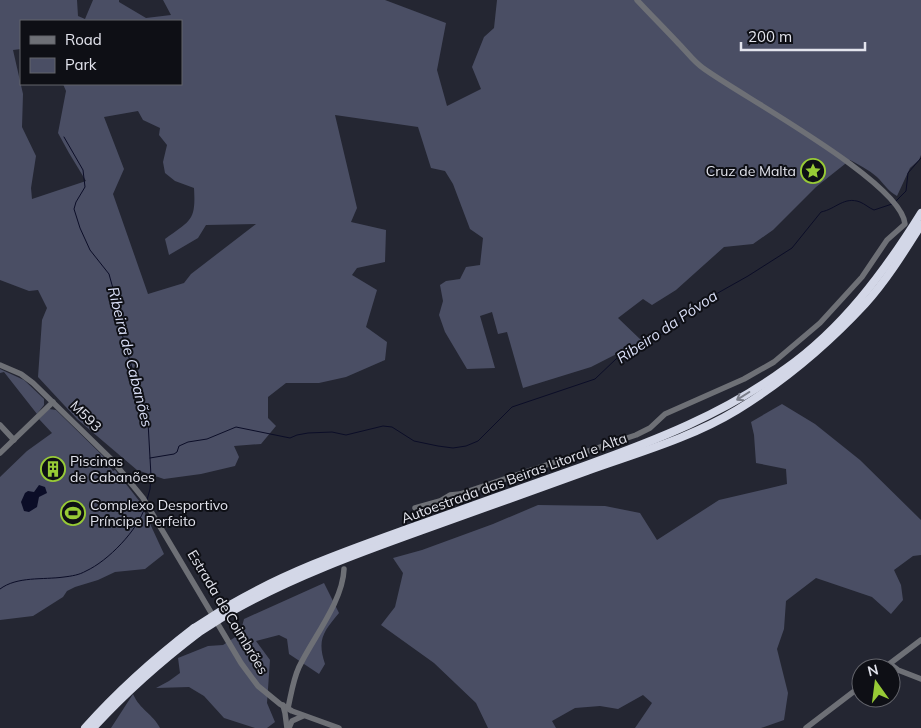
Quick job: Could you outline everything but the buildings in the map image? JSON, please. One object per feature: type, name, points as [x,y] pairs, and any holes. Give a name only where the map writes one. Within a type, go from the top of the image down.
[{"type":"highway","name":"Autoestrada das Beiras Litoral e Alta","points":[[85,728],[133,678],[165,650],[274,581],[352,549],[642,445],[696,422],[732,403],[785,370],[840,320],[884,270],[921,213]]},
{"type":"highway","name":"Autoestrada das Beiras Litoral e Alta","points":[[232,608],[354,554],[649,449],[698,430],[736,410],[815,353],[844,326],[866,303],[921,225]]},
{"type":"highway","name":"Autoestrada das Beiras Litoral e Alta","points":[[93,728],[139,682],[196,631]]},
{"type":"street","points":[[415,508],[636,435],[650,428],[665,414],[744,379],[774,362],[820,323],[862,277],[887,240],[905,224],[904,216],[874,183],[845,159],[701,67],[637,0]]},
{"type":"street","name":"M593","points":[[0,365],[21,374],[33,383],[112,460],[143,498]]},
{"type":"street","points":[[0,453],[53,402]]},
{"type":"street","points":[[0,425],[14,440]]},
{"type":"street","name":"Estrada de Coimbrões","points":[[143,498],[241,663],[258,686],[287,708],[339,728]]},
{"type":"street","points":[[288,727],[285,712],[295,677],[342,586],[344,569]]},
{"type":"street","points":[[898,658],[921,640]]},
{"type":"street","points":[[901,671],[921,679]]},
{"type":"street","points":[[806,728],[851,694]]},
{"type":"street","points":[[287,708],[288,727]]},
{"type":"street","points":[[288,727],[292,721],[304,716]]},
{"type":"green space","points":[[0,0],[77,0],[78,16],[85,19],[93,0],[119,0],[119,2],[146,18],[171,15],[163,0],[385,0],[446,23],[437,70],[447,106],[481,89],[472,67],[484,37],[494,28],[497,0],[921,0],[921,155],[919,160],[910,168],[897,196],[874,174],[850,160],[816,187],[773,230],[753,244],[724,247],[676,290],[652,305],[643,299],[618,318],[642,341],[591,367],[523,388],[507,332],[498,334],[492,312],[480,316],[495,368],[467,369],[445,332],[439,315],[443,301],[440,285],[446,281],[460,279],[466,267],[480,265],[483,238],[470,229],[453,184],[445,171],[431,168],[418,127],[335,115],[357,208],[351,222],[386,230],[385,262],[357,268],[352,275],[377,290],[366,327],[387,342],[385,360],[346,377],[319,383],[286,383],[268,397],[268,418],[276,426],[261,444],[234,446],[239,457],[235,466],[201,474],[164,479],[137,470],[77,419],[38,377],[42,320],[47,308],[38,290],[29,291],[0,280]],"holes":[[[20,20],[182,20],[182,85],[63,85],[66,91],[58,133],[86,181],[32,199],[31,188],[36,156],[22,127],[23,94],[13,50],[20,49]],[[138,111],[143,120],[160,128],[159,135],[167,145],[163,162],[165,173],[175,181],[194,188],[193,214],[181,228],[165,239],[169,255],[198,238],[206,225],[256,224],[191,274],[184,283],[148,294],[113,194],[124,169],[104,117]]]},
{"type":"green space","points":[[0,369],[24,380],[44,399],[44,405],[37,414],[4,372],[0,373]]},
{"type":"green space","points":[[782,404],[815,424],[860,460],[921,520],[921,555],[913,556],[894,570],[901,585],[903,600],[891,614],[872,597],[816,578],[786,601],[784,629],[777,649],[788,693],[784,720],[761,728],[635,728],[652,703],[643,695],[618,709],[600,706],[575,708],[552,721],[556,728],[488,728],[476,703],[434,663],[381,625],[395,607],[403,573],[393,558],[422,550],[538,505],[605,506],[640,513],[657,540],[719,500],[787,484],[786,469],[756,463],[751,422]]},
{"type":"green space","name":"Complexo Desportivo Príncipe Perfeito","points":[[49,409],[56,410],[103,456],[113,471],[115,470],[140,502],[164,554],[145,569],[115,572],[98,580],[75,587],[33,616],[0,620],[0,477],[27,451],[52,433],[39,419]]},
{"type":"green space","points":[[324,583],[339,613],[325,631],[323,637],[322,649],[325,664],[319,674],[289,654],[287,639],[279,635],[256,641],[270,660],[267,703],[275,722],[267,728],[255,728],[224,718],[204,696],[189,687],[156,688],[180,673],[178,658],[208,646],[223,645],[240,634],[244,619]]},
{"type":"green space","points":[[133,694],[139,704],[160,728],[111,728]]},
{"type":"shaded area","points":[[39,485],[45,487],[47,493],[39,497],[37,507],[29,512],[24,511],[21,502],[25,493],[28,491],[34,492]]},
{"type":"waterway","name":"Ribeira de Cabanões","points":[[64,137],[83,170],[85,187],[74,209],[90,250],[109,274],[117,303],[122,334],[148,422],[151,476],[147,500]]},
{"type":"waterway","name":"Ribeiro da Póvoa","points":[[895,202],[906,191],[908,173],[921,158]]},
{"type":"waterway","name":"Ribeiro da Póvoa","points":[[150,458],[174,454],[179,446],[188,442],[207,439],[236,427],[290,438],[308,433],[332,432],[346,435],[383,426],[392,427],[414,441],[453,448],[466,446],[478,441],[512,407],[595,379],[632,347],[662,334],[716,294],[792,248],[821,212],[849,201],[860,202],[874,210],[892,204]]},
{"type":"waterway","name":"Ribeira de Cabanões","points":[[0,589],[22,580],[75,575],[95,566],[104,560],[129,535],[145,507]]},
{"type":"place","name":"Cruz de Malta","points":[[813,171]]},
{"type":"place","name":"Piscinas de Cabanões","points":[[53,469]]},
{"type":"place","name":"Complexo Desportivo Príncipe Perfeito","points":[[73,513]]}]
